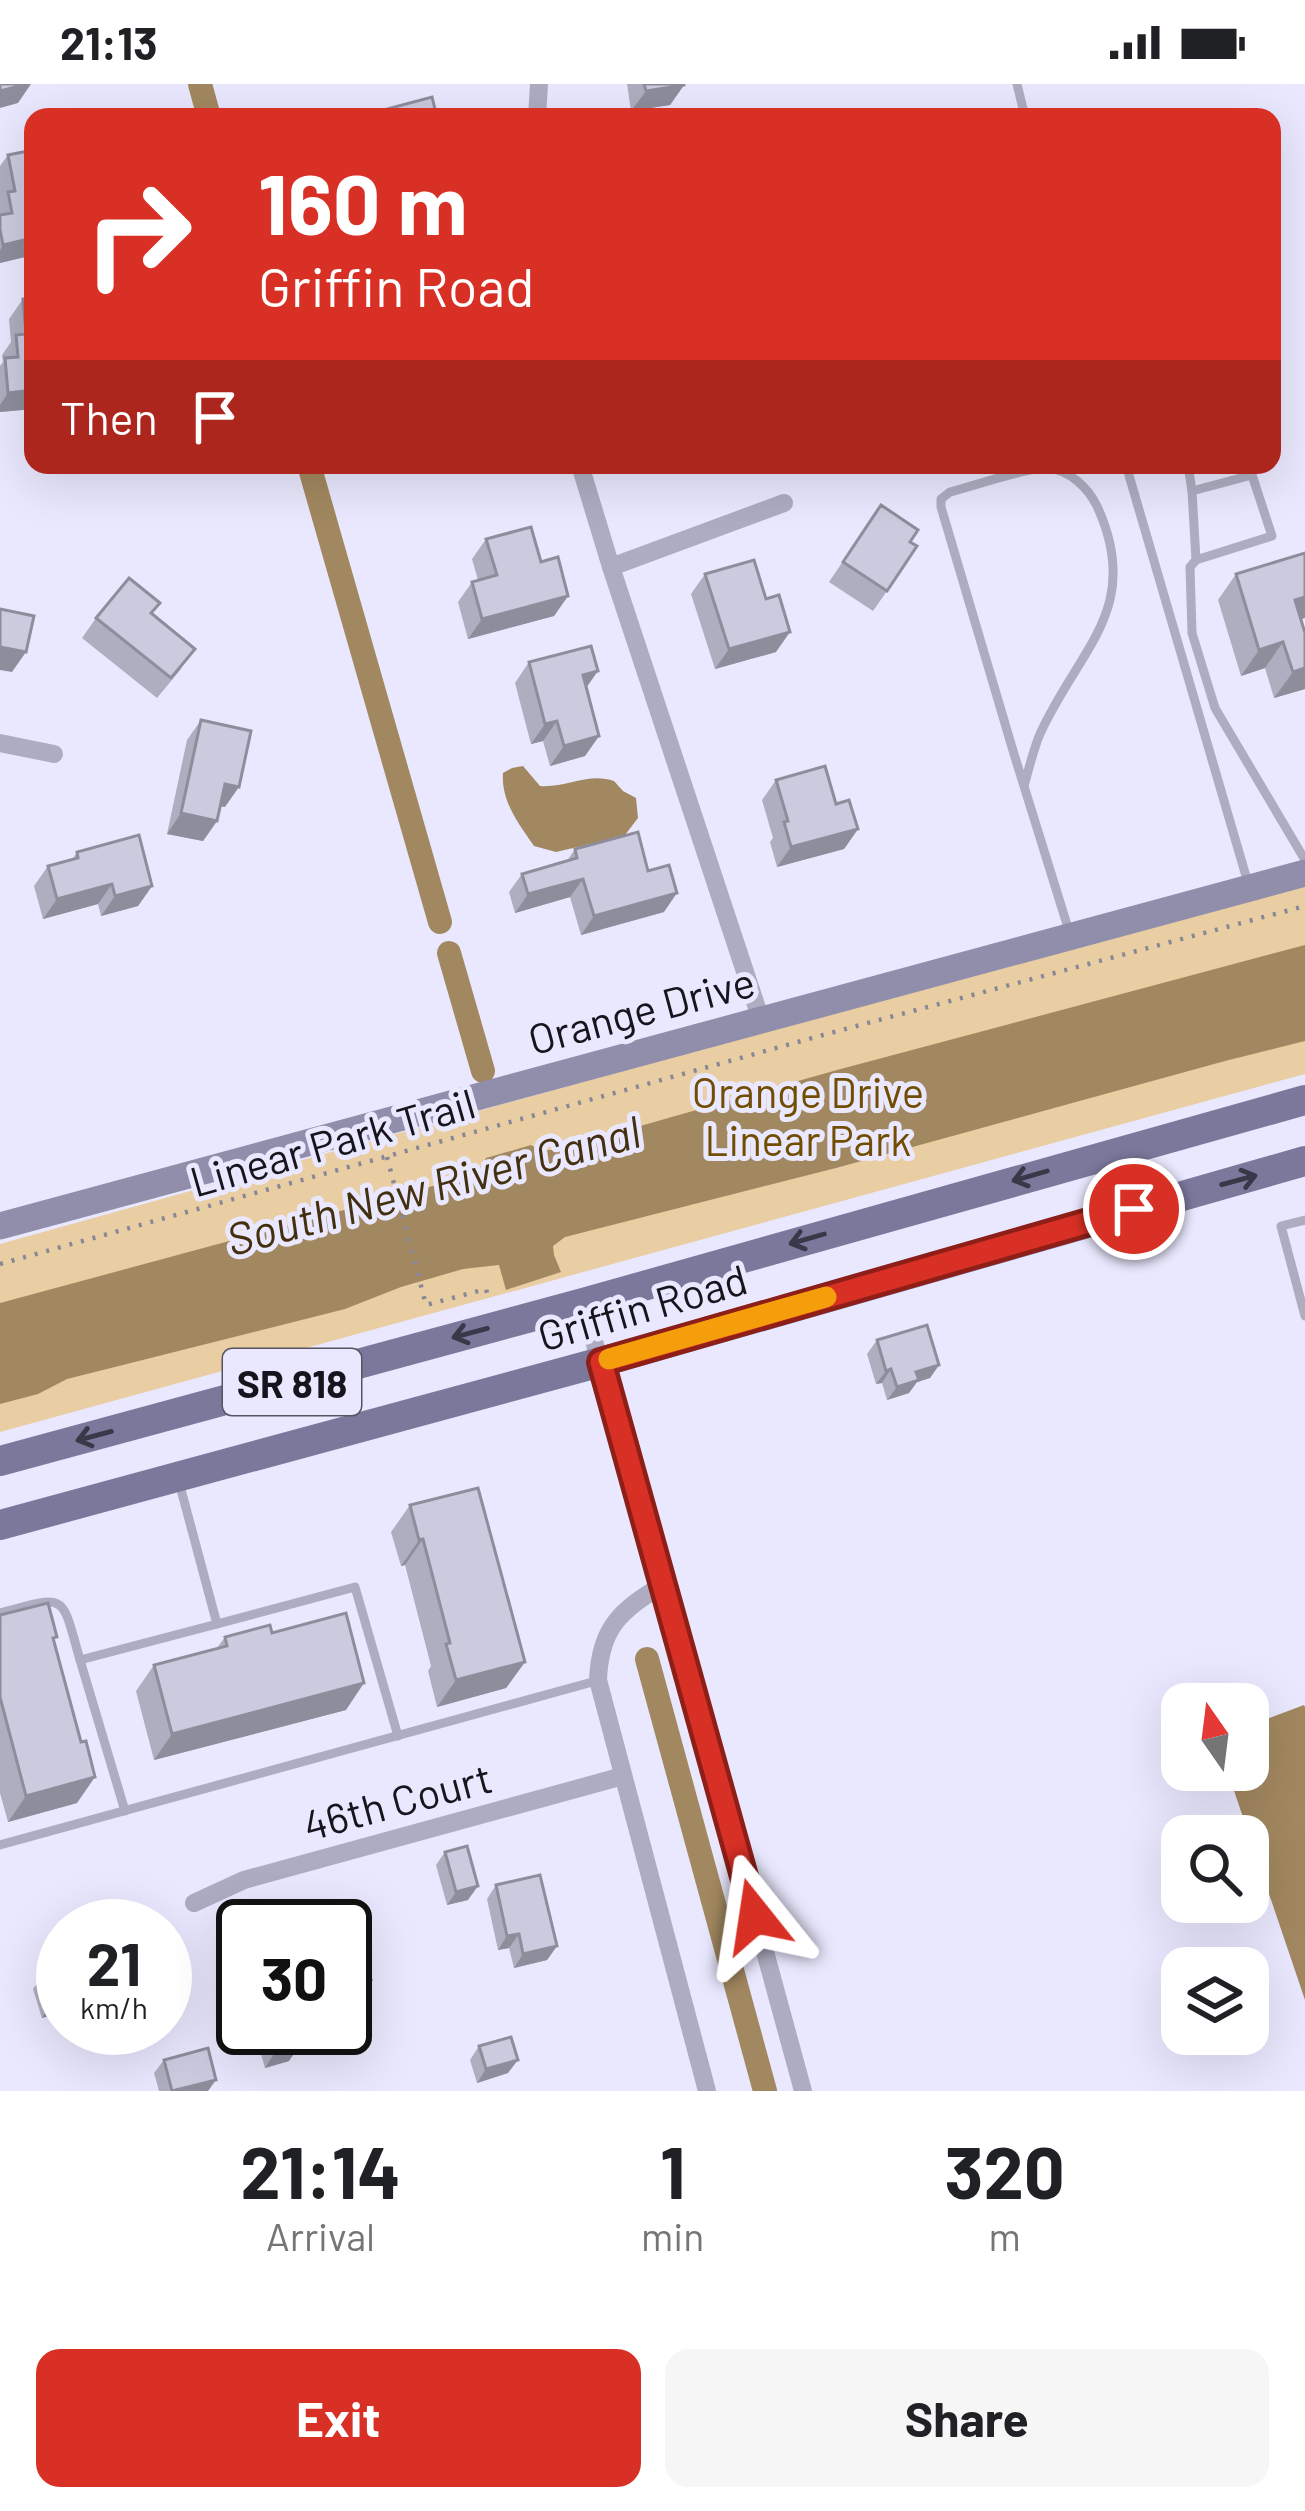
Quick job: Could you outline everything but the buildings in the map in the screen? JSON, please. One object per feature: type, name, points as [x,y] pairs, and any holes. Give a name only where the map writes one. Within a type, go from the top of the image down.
[{"type":"main road","name":"Griffin Road","points":[[0,1461],[1305,1100]]},
{"type":"main road","name":"Griffin Road","points":[[0,1525],[601,1362],[1305,1162]]},
{"type":"street","points":[[583,474],[761,1020]]},
{"type":"street","points":[[611,567],[784,503]]},
{"type":"street","points":[[0,742],[54,754]]},
{"type":"street","name":"Orange Drive","points":[[0,1226],[1305,873]]},
{"type":"street","points":[[583,1303],[803,2091]]},
{"type":"street","points":[[664,1585],[635,1601],[614,1621],[603,1640],[598,1680],[706,2091]]},
{"type":"street","name":"46th Court","points":[[194,1903],[244,1880],[623,1775]]},
{"type":"lane","points":[[1019,474],[950,492],[941,499],[941,507],[1071,936]]},
{"type":"lane","points":[[1024,786],[1040,734],[1100,631],[1112,592],[1111,551],[1102,518],[1091,494],[1064,474]]},
{"type":"lane","points":[[1129,474],[1249,888]]},
{"type":"lane","points":[[1189,474],[1196,560]]},
{"type":"lane","points":[[1192,491],[1252,475],[1272,536],[1196,560],[1190,567],[1192,632],[1215,708],[1305,860]]},
{"type":"lane","points":[[1305,1220],[1281,1226],[1305,1316]]},
{"type":"lane","points":[[177,1477],[218,1624]]},
{"type":"lane","points":[[80,1660],[355,1587],[398,1736]]},
{"type":"lane","points":[[0,1613],[47,1601],[66,1610],[125,1811]]},
{"type":"lane","points":[[0,1845],[598,1680]]},
{"type":"path","name":"Linear Park Trail","points":[[0,1264],[823,1035],[1305,907]]},
{"type":"path","points":[[387,1156],[426,1305],[486,1289],[489,1301]]},
{"type":"green space","name":"Orange Drive Linear Park","points":[[1305,885],[1305,1074],[0,1432],[0,1244]]},
{"type":"shaded area","points":[[523,766],[540,786],[596,778],[614,781],[636,798],[638,818],[625,835],[603,841],[556,852],[534,846],[512,811],[503,783],[503,773]]},
{"type":"shaded area","points":[[1305,945],[1305,1041],[565,1237],[553,1246],[561,1272],[506,1290],[499,1265],[463,1269],[345,1309],[67,1379],[38,1394],[0,1404],[0,1303],[470,1176],[486,1158],[531,1145],[556,1150]]},
{"type":"shaded area","points":[[1305,1707],[1305,2000],[1269,1894],[1269,1815],[1242,1815],[1234,1791],[1269,1791],[1269,1718]]},
{"type":"waterway","points":[[200,84],[207,108]]},
{"type":"waterway","points":[[312,474],[440,922]]},
{"type":"waterway","points":[[449,953],[483,1071]]},
{"type":"waterway","points":[[647,1659],[765,2091]]},
{"type":"slow traffic","points":[[609,1359],[826,1297]]},
{"type":"route","points":[[755,1916],[601,1362],[1134,1209]]},
{"type":"water label","name":"South New River Canal","points":[[433,1184]]}]
